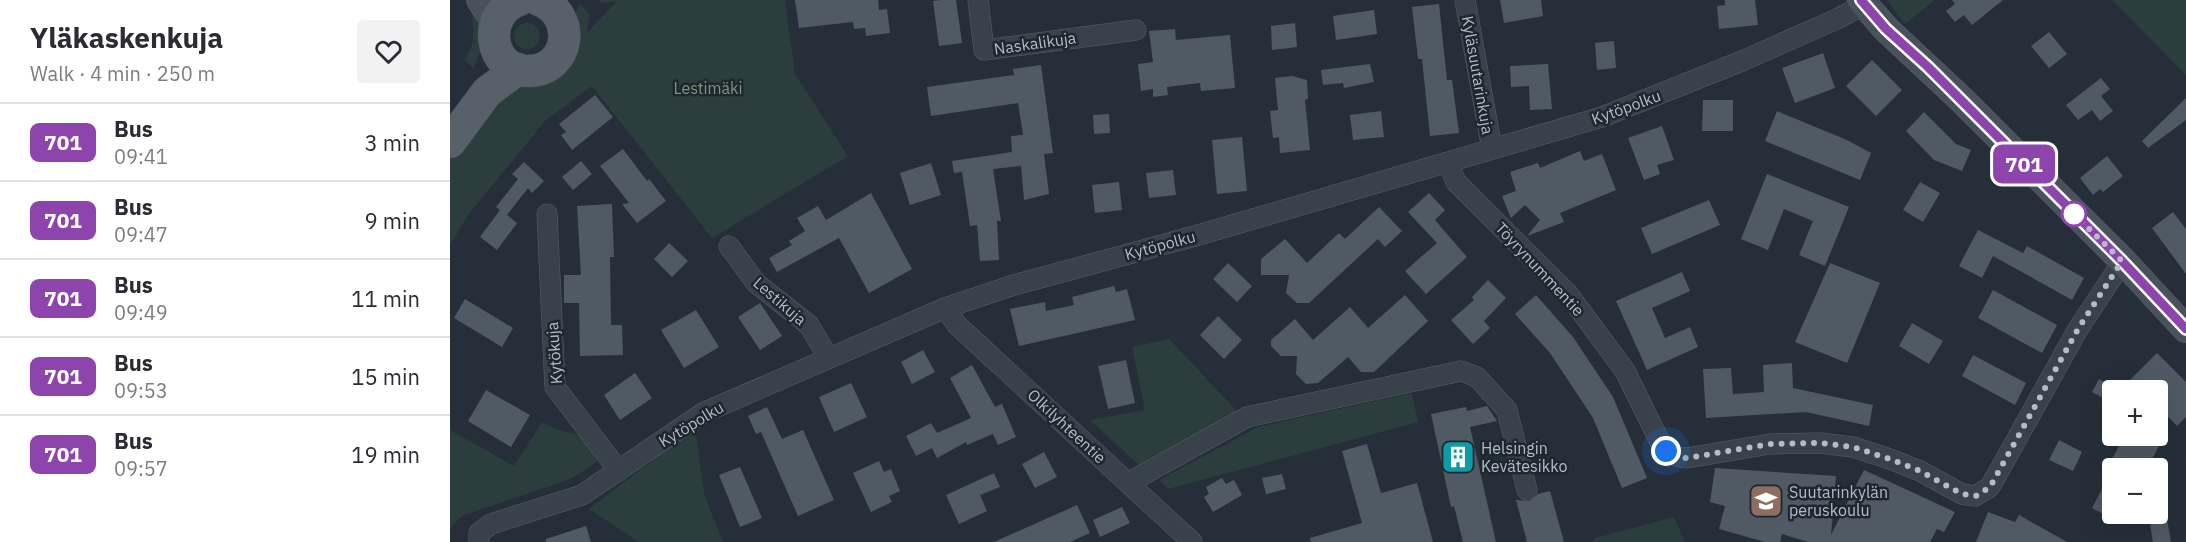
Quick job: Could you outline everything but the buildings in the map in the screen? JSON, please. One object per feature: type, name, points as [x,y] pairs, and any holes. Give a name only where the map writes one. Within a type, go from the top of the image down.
[{"type":"main road","points":[[526,9],[565,42],[551,63],[540,69],[518,69],[502,59],[526,9]]},
{"type":"main road","points":[[450,107],[526,9]]},
{"type":"main road","points":[[450,142],[487,92],[518,69]]},
{"type":"street","name":"Naskalikuja","points":[[978,0],[984,50],[1136,30]]},
{"type":"street","name":"Kyläsuutarinkuja","points":[[1465,0],[1492,149]]},
{"type":"street","name":"Kytöpolku","points":[[479,537],[491,524],[582,495],[703,413],[945,308],[1025,282],[1195,236],[1602,117],[1837,19],[1862,2]]},
{"type":"street","points":[[1862,2],[2122,261],[2186,329]]},
{"type":"street","name":"Töyrynummentie","points":[[1448,162],[1456,182],[1569,295],[1625,371],[1662,446],[1668,454],[1677,458],[1770,444],[1820,443],[1853,447],[1920,471],[1962,494],[1981,494],[1990,487],[2078,329],[2122,261]]},
{"type":"street","name":"Kytökuja","points":[[547,214],[555,387],[618,471]]},
{"type":"street","name":"Lestikuja","points":[[729,246],[756,283],[809,325],[828,357]]},
{"type":"street","name":"Olkilyhteentie","points":[[945,308],[957,325],[1192,542]]},
{"type":"street","points":[[1128,483],[1247,417],[1461,371],[1477,377],[1507,410],[1527,490]]},
{"type":"green space","name":"Lestimäki","points":[[599,0],[785,0],[795,74],[848,156],[712,238],[592,86],[546,120],[468,215],[450,245],[450,159],[572,19],[580,4],[590,15],[586,34],[617,1],[600,3]]},
{"type":"green space","points":[[1887,0],[1935,0],[1905,24]]},
{"type":"green space","points":[[2112,0],[2186,0],[2186,75]]},
{"type":"green space","points":[[479,6],[482,47],[473,69],[464,59],[473,42],[473,17]]},
{"type":"green space","points":[[527,23],[536,27],[540,36],[536,45],[527,49],[518,45],[514,36],[518,27]]},
{"type":"green space","points":[[1169,339],[1240,414],[1142,468],[1090,420],[1145,410],[1132,347]]},
{"type":"green space","points":[[1412,393],[1418,422],[1168,489],[1159,480],[1258,427]]},
{"type":"green space","points":[[542,422],[558,430],[580,435],[598,461],[571,479],[467,514],[457,520],[450,529],[450,430],[514,466]]},
{"type":"green space","points":[[695,428],[705,497],[723,542],[639,542],[589,509]]},
{"type":"green space","points":[[1674,517],[1685,542],[1592,542],[1595,538]]},
{"type":"bus line","name":"701","points":[[1861,0],[1886,29],[1928,67],[2122,261],[2186,329]]},
{"type":"place","name":"Helsingin Kevätesikko","points":[[1458,457]]},
{"type":"place","name":"Suutarinkylän peruskoulu","points":[[1766,501]]},
{"type":"route","points":[[1666,451],[1677,458],[1687,458],[1770,444],[1820,443],[1853,447],[1920,471],[1962,494],[1976,496],[1981,494],[1990,487],[2078,329],[2122,261],[2074,214]]}]
